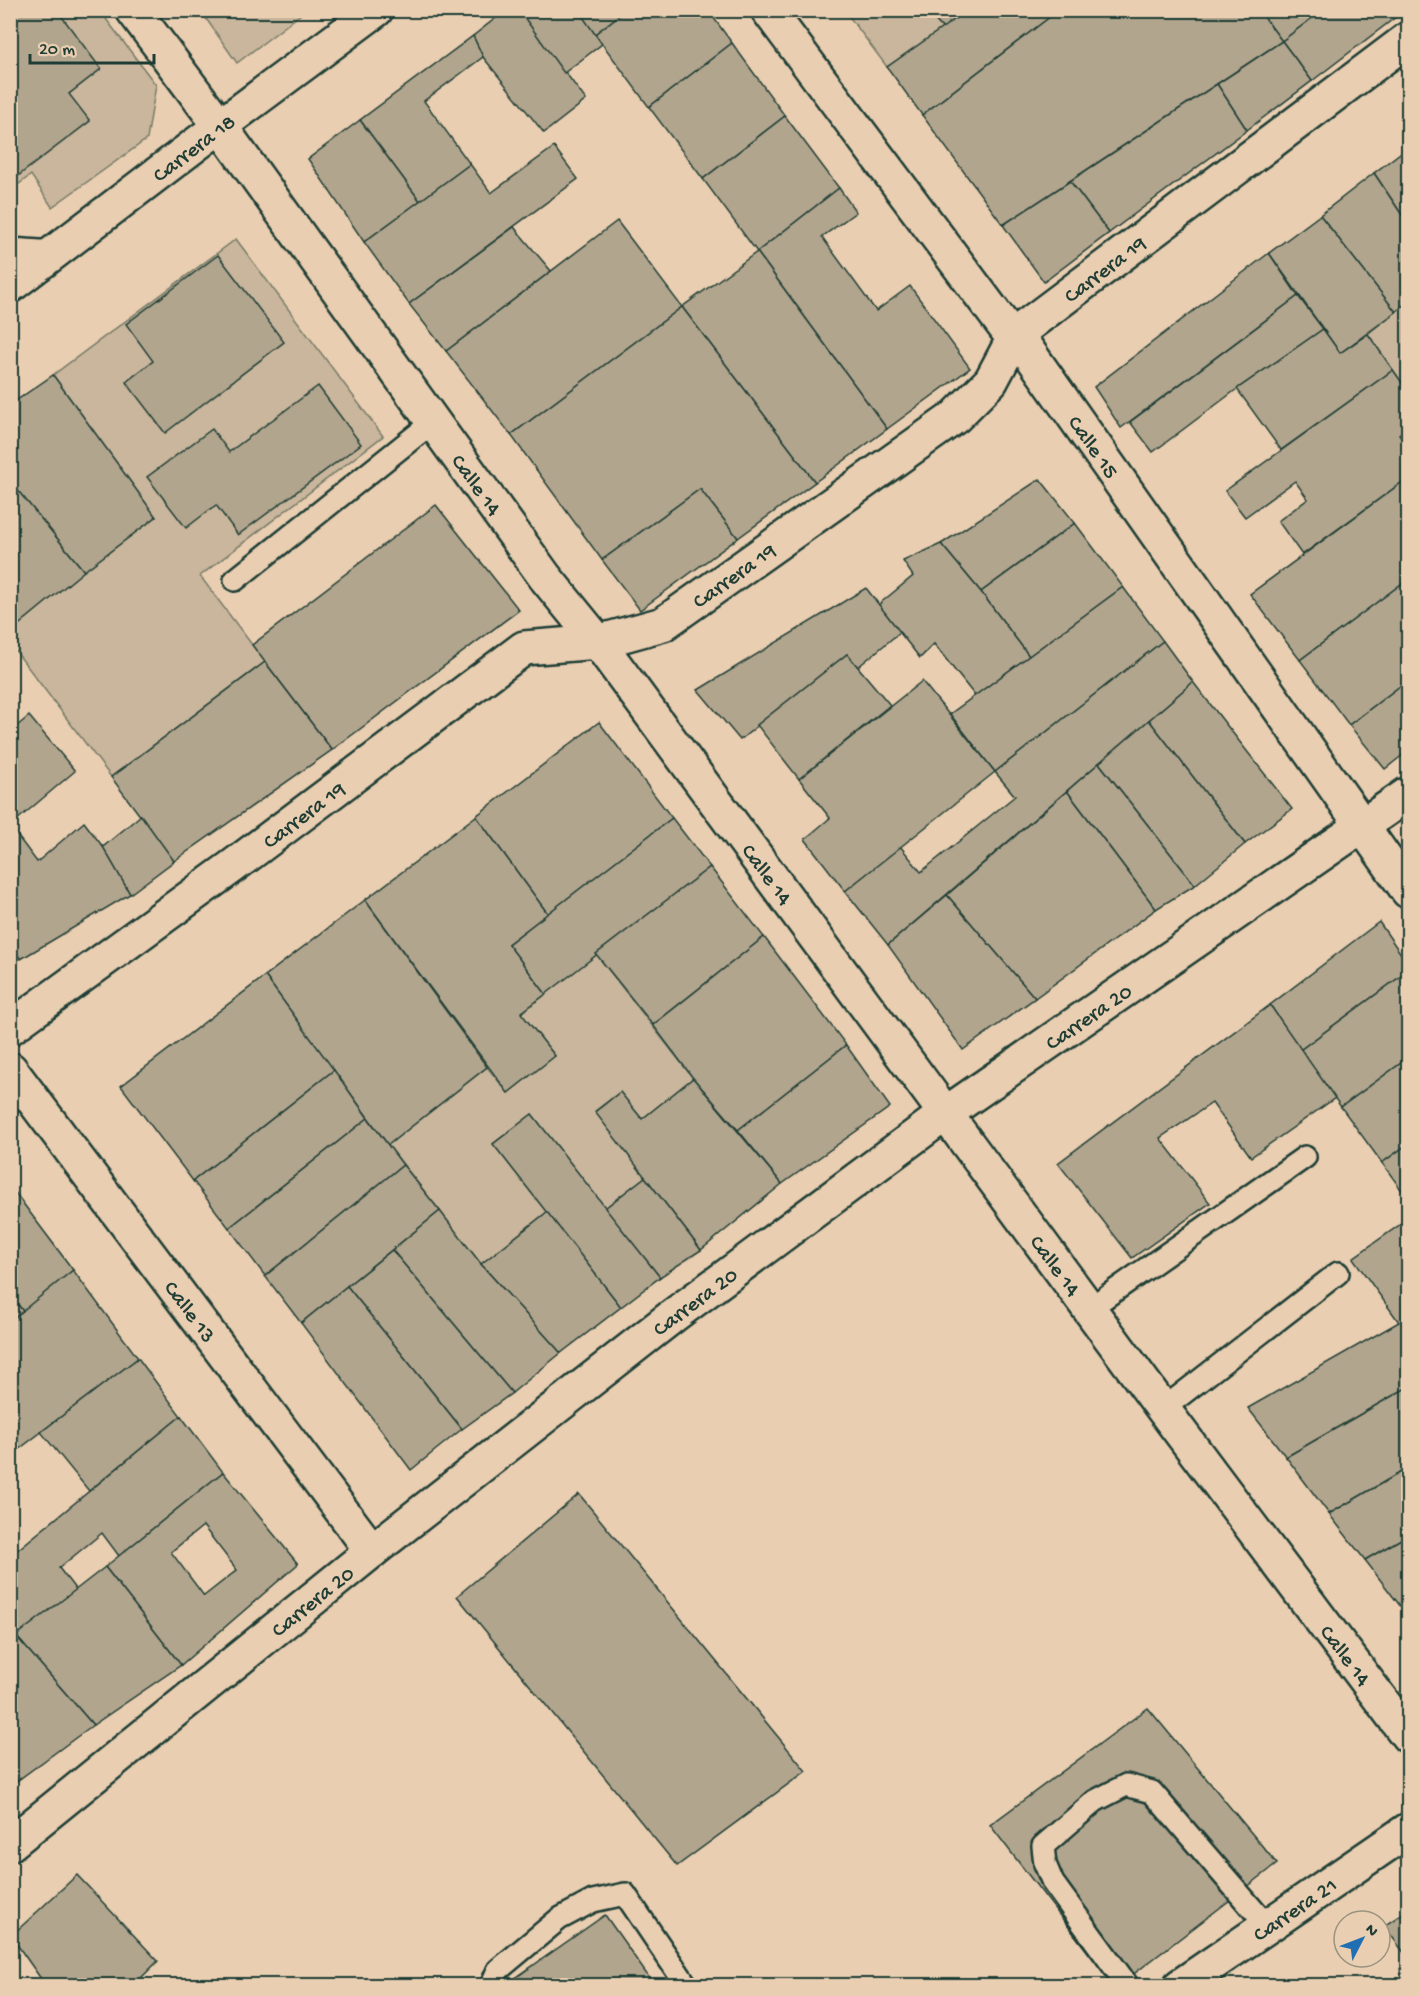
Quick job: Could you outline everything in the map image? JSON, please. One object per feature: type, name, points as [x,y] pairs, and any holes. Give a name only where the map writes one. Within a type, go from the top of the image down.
[{"type":"street","name":"Calle 14","points":[[133,10],[220,126],[545,577],[598,642],[1163,1409],[1408,1736]]},
{"type":"street","name":"Carrera 18","points":[[10,286],[376,10]]},
{"type":"street","name":"Calle 15","points":[[768,10],[1007,330],[1016,334],[1408,891]]},
{"type":"street","name":"Carrera 19","points":[[10,1028],[233,866],[524,648],[598,642],[663,624],[955,417],[991,381],[1016,334],[1408,39]]},
{"type":"street","name":"Carrera 20","points":[[10,1844],[372,1551],[674,1315],[945,1114],[1408,794]]},
{"type":"street","name":"Calle 13","points":[[10,1069],[372,1551]]},
{"type":"street","name":"Carrera 21","points":[[1180,1986],[1408,1830]]},
{"type":"lane","points":[[10,249],[55,252]]},
{"type":"lane","points":[[235,580],[434,421]]},
{"type":"lane","points":[[1090,1308],[1305,1157]]},
{"type":"lane","points":[[1163,1409],[1338,1273]]},
{"type":"lane","points":[[1128,1986],[1053,1883],[1045,1864],[1043,1846],[1095,1801],[1126,1785],[1152,1792],[1268,1927]]},
{"type":"lane","points":[[491,1986],[498,1970],[559,1919],[593,1900],[625,1894],[687,1986]]},
{"type":"shaded area","points":[[200,10],[305,10],[305,11],[237,63]]},
{"type":"shaded area","points":[[11,11],[100,11],[156,85],[147,139],[52,207],[31,175],[11,190]]},
{"type":"shaded area","points":[[845,11],[926,11],[943,29],[887,67]]},
{"type":"shaded area","points":[[236,239],[383,436],[200,576],[265,662],[111,777],[11,645],[10,632],[84,571],[156,517],[53,375]]},
{"type":"shaded area","points":[[1408,301],[1408,391],[1368,334]]},
{"type":"shaded area","points":[[596,954],[693,1078],[642,1119],[620,1092],[595,1111],[645,1177],[605,1208],[532,1114],[493,1144],[547,1212],[481,1264],[388,1145],[487,1067],[508,1093],[555,1056],[521,1013]]},
{"type":"building","points":[[10,10],[57,10],[101,69],[69,94],[90,121],[10,182]]},
{"type":"building","points":[[506,10],[519,10],[586,100],[544,133],[483,57],[473,36]]},
{"type":"building","points":[[519,10],[579,10],[602,44],[564,73]]},
{"type":"building","points":[[578,10],[626,10],[595,34]]},
{"type":"building","points":[[626,10],[708,10],[732,43],[649,107],[595,34]]},
{"type":"building","points":[[926,10],[968,10],[943,29]]},
{"type":"building","points":[[968,10],[1059,10],[922,115],[887,67]]},
{"type":"building","points":[[1059,10],[1259,10],[1282,41],[1003,225],[922,115]]},
{"type":"building","points":[[1259,10],[1323,10],[1282,41]]},
{"type":"building","points":[[1323,10],[1405,10],[1312,81],[1282,41]]},
{"type":"building","points":[[473,36],[483,57],[424,101],[470,164],[420,201],[360,120]]},
{"type":"building","points":[[1282,41],[1312,81],[1247,130],[1217,84]]},
{"type":"building","points":[[732,43],[785,116],[703,179],[649,107]]},
{"type":"building","points":[[1217,84],[1247,130],[1109,233],[1070,181]]},
{"type":"building","points":[[785,116],[839,188],[757,252],[703,179]]},
{"type":"building","points":[[360,120],[420,201],[364,242],[308,159]]},
{"type":"building","points":[[554,147],[578,179],[409,304],[364,242],[470,164],[491,193]]},
{"type":"building","points":[[1408,147],[1408,224],[1374,173]]},
{"type":"building","points":[[1374,173],[1408,224],[1408,301],[1396,312],[1320,215]]},
{"type":"building","points":[[1070,181],[1109,233],[1044,282],[1003,225]]},
{"type":"building","points":[[839,188],[856,212],[822,237],[876,311],[910,286],[970,368],[887,429],[757,252]]},
{"type":"building","points":[[1320,215],[1396,312],[1340,353],[1269,253]]},
{"type":"building","points":[[617,221],[682,307],[511,435],[446,351]]},
{"type":"building","points":[[514,227],[551,271],[446,351],[409,304]]},
{"type":"building","points":[[757,252],[887,429],[815,482],[682,307]]},
{"type":"building","points":[[1269,253],[1298,296],[1121,428],[1094,387]]},
{"type":"building","points":[[218,255],[284,342],[165,433],[126,382],[153,361],[126,324]]},
{"type":"building","points":[[1298,296],[1323,329],[1237,389],[1153,452],[1130,422]]},
{"type":"building","points":[[682,307],[815,482],[738,538],[700,489],[602,560],[511,435]]},
{"type":"building","points":[[1323,329],[1340,353],[1368,334],[1393,370],[1281,450],[1237,389]]},
{"type":"building","points":[[1393,370],[1408,391],[1408,427],[1399,434],[1408,447],[1408,478],[1302,555],[1278,521],[1308,499],[1295,481],[1245,517],[1225,491]]},
{"type":"building","points":[[53,375],[156,517],[84,571],[10,481],[10,405]]},
{"type":"building","points":[[318,386],[361,444],[238,535],[216,505],[186,528],[147,477],[212,429],[229,452]]},
{"type":"building","points":[[1408,478],[1408,579],[1300,660],[1250,594]]},
{"type":"building","points":[[1040,479],[1075,523],[981,592],[941,544]]},
{"type":"building","points":[[10,481],[84,571],[10,632]]},
{"type":"building","points":[[700,489],[738,538],[640,610],[602,560]]},
{"type":"building","points":[[436,505],[519,610],[332,750],[252,645]]},
{"type":"building","points":[[1075,523],[1123,587],[1029,656],[981,592]]},
{"type":"building","points":[[941,544],[1029,656],[975,696],[934,644],[920,658],[878,605],[913,576],[903,561]]},
{"type":"building","points":[[1408,579],[1408,680],[1349,725],[1300,660]]},
{"type":"building","points":[[1123,587],[1163,641],[995,772],[950,714]]},
{"type":"building","points":[[866,588],[900,632],[858,667],[847,654],[740,740],[698,690]]},
{"type":"building","points":[[1163,641],[1193,682],[888,945],[845,891],[900,846],[921,872],[1015,796],[995,772]]},
{"type":"building","points":[[847,654],[890,705],[799,779],[757,725]]},
{"type":"building","points":[[265,662],[332,750],[174,861],[111,777]]},
{"type":"building","points":[[1408,680],[1408,751],[1385,769],[1349,725]]},
{"type":"building","points":[[922,681],[995,772],[845,891],[805,839],[830,818],[799,779]]},
{"type":"building","points":[[1193,682],[1292,809],[1245,844],[1149,720]]},
{"type":"building","points":[[29,716],[75,771],[10,826],[10,732]]},
{"type":"building","points":[[1149,720],[1245,844],[1195,885],[1099,763]]},
{"type":"building","points":[[599,722],[672,818],[548,914],[476,816]]},
{"type":"building","points":[[1099,763],[1195,885],[1156,909],[1067,791]]},
{"type":"building","points":[[1067,791],[1156,909],[1035,998],[947,895]]},
{"type":"building","points":[[141,815],[174,861],[130,894],[103,847]]},
{"type":"building","points":[[476,816],[548,914],[508,944],[546,994],[521,1013],[555,1056],[508,1093],[365,900]]},
{"type":"building","points":[[672,818],[710,867],[546,994],[508,944]]},
{"type":"building","points":[[84,822],[103,847],[130,894],[21,959],[10,946],[10,826],[37,862]]},
{"type":"building","points":[[710,867],[764,937],[653,1025],[596,954]]},
{"type":"building","points":[[947,895],[1035,998],[963,1050],[888,945]]},
{"type":"building","points":[[365,900],[487,1067],[388,1145],[265,976]]},
{"type":"building","points":[[1379,922],[1408,964],[1408,971],[1300,1050],[1270,1005]]},
{"type":"building","points":[[764,937],[846,1045],[738,1130],[693,1078],[653,1025]]},
{"type":"building","points":[[1408,971],[1408,1058],[1341,1107],[1300,1050]]},
{"type":"building","points":[[265,976],[334,1070],[193,1181],[121,1086]]},
{"type":"building","points":[[1270,1005],[1335,1098],[1251,1157],[1212,1103],[1160,1138],[1210,1203],[1132,1258],[1058,1163]]},
{"type":"building","points":[[846,1045],[890,1107],[782,1184],[738,1130]]},
{"type":"building","points":[[1408,1058],[1408,1144],[1382,1163],[1341,1107]]},
{"type":"building","points":[[334,1070],[368,1118],[229,1228],[193,1181]]},
{"type":"building","points":[[693,1078],[782,1184],[701,1250],[595,1112],[620,1092],[642,1119]]},
{"type":"building","points":[[532,1114],[660,1277],[621,1307],[493,1144]]},
{"type":"building","points":[[368,1118],[403,1165],[265,1276],[229,1228]]},
{"type":"building","points":[[1408,1144],[1408,1199],[1382,1163]]},
{"type":"building","points":[[403,1165],[440,1211],[301,1323],[265,1276]]},
{"type":"building","points":[[645,1177],[701,1250],[660,1277],[605,1208]]},
{"type":"building","points":[[10,1186],[73,1270],[23,1311],[10,1295]]},
{"type":"building","points":[[440,1211],[481,1264],[561,1353],[512,1393],[392,1250]]},
{"type":"building","points":[[547,1212],[621,1307],[561,1353],[481,1264]]},
{"type":"building","points":[[1408,1219],[1408,1387],[1286,1457],[1248,1408],[1399,1322],[1353,1258]]},
{"type":"building","points":[[392,1250],[512,1393],[462,1429],[347,1286]]},
{"type":"building","points":[[73,1270],[138,1358],[10,1456],[10,1321]]},
{"type":"building","points":[[347,1286],[462,1429],[411,1470],[301,1323]]},
{"type":"building","points":[[10,1295],[23,1311],[10,1321]]},
{"type":"building","points":[[138,1358],[181,1416],[89,1491],[41,1432]]},
{"type":"building","points":[[1408,1387],[1408,1468],[1329,1514],[1286,1457]]},
{"type":"building","points":[[181,1416],[223,1472],[119,1556],[102,1533],[59,1568],[76,1590],[16,1636],[10,1629],[10,1556]]},
{"type":"building","points":[[1408,1468],[1408,1535],[1365,1560],[1329,1514]]},
{"type":"building","points":[[223,1472],[298,1564],[181,1665],[105,1567]],"holes":[[[203,1526],[237,1570],[204,1596],[171,1552]]]},
{"type":"building","points":[[579,1494],[806,1771],[677,1866],[457,1596]]},
{"type":"building","points":[[1408,1535],[1408,1616],[1365,1560]]},
{"type":"building","points":[[105,1567],[181,1665],[93,1725],[16,1636]]},
{"type":"building","points":[[16,1636],[93,1725],[10,1786],[10,1640]]},
{"type":"building","points":[[1148,1708],[1277,1864],[1118,1986],[1114,1986],[990,1825]]},
{"type":"building","points":[[77,1875],[158,1961],[133,1986],[46,1986],[11,1936]]},
{"type":"building","points":[[1408,1910],[1408,1958],[1392,1937],[1392,1921]]},
{"type":"building","points":[[605,1915],[655,1986],[504,1986]]}]
